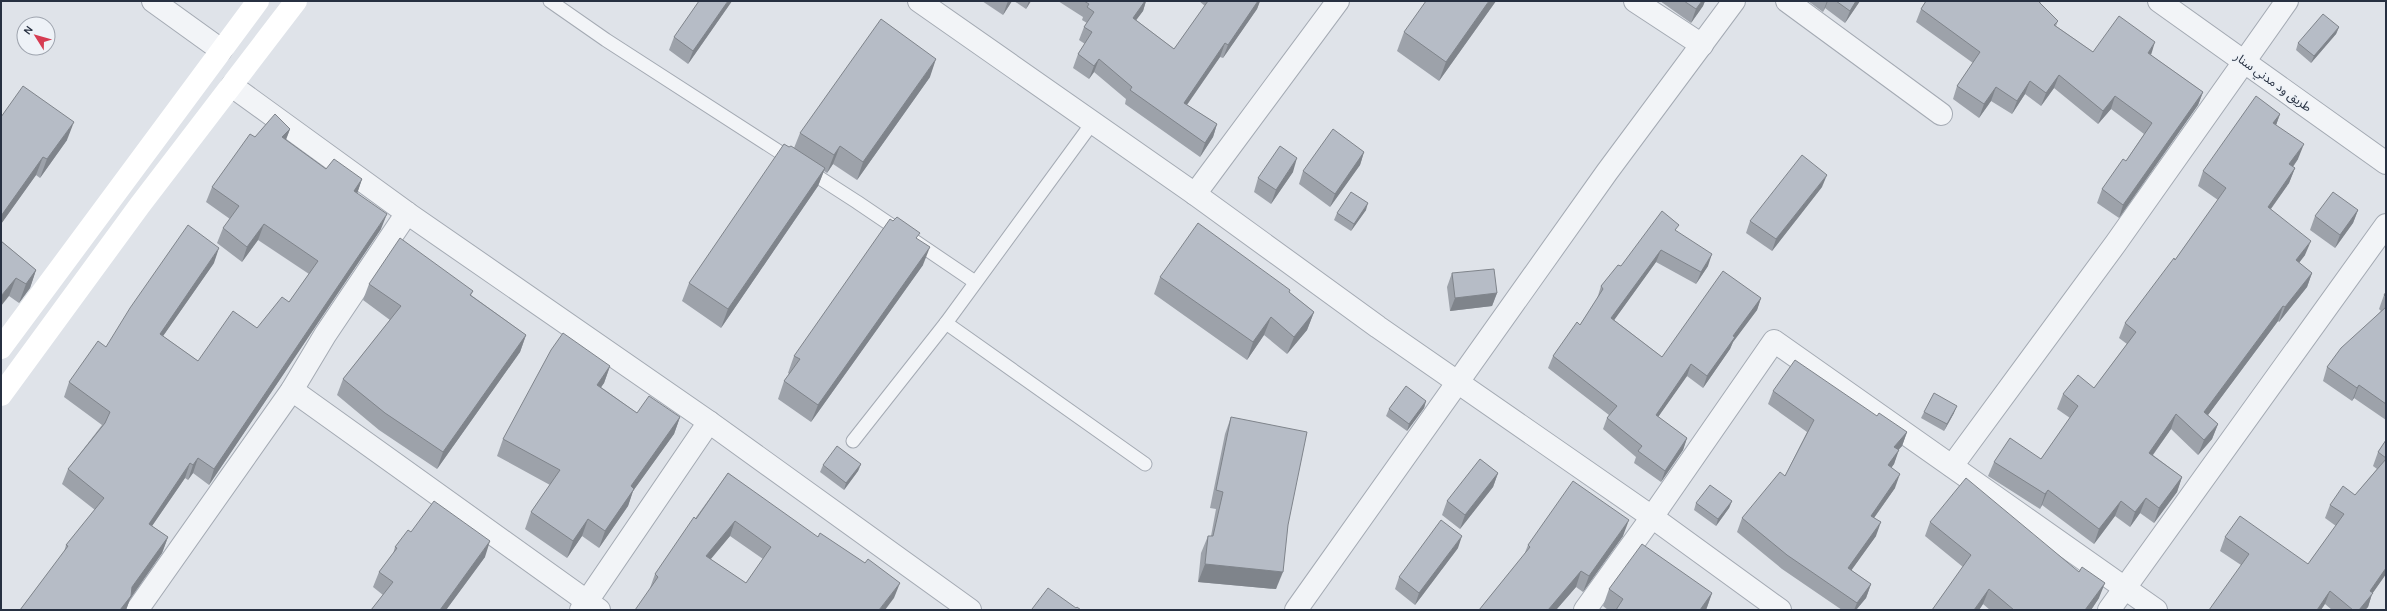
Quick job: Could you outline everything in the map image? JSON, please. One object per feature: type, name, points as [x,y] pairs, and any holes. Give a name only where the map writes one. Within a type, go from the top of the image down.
[{"type":"street","points":[[153,1],[221,50]]},
{"type":"street","points":[[1,348],[258,1]]},
{"type":"street","points":[[1,395],[140,206],[296,1]]},
{"type":"street","points":[[919,1],[1195,194],[1378,327],[1652,517],[1780,610]]},
{"type":"street","points":[[1195,194],[1338,1]]},
{"type":"street","points":[[1635,1],[1702,45]]},
{"type":"street","points":[[1296,610],[1607,172],[1734,1]]},
{"type":"street","points":[[1787,1],[1941,114]]},
{"type":"street","name":"طريق ود مدني سنار","points":[[2159,1],[2386,163]]},
{"type":"street","points":[[1952,466],[2116,243],[2287,1]]},
{"type":"street","points":[[232,86],[407,213],[710,422],[970,610]]},
{"type":"street","points":[[136,610],[292,390],[325,335],[407,213]]},
{"type":"street","points":[[2110,610],[2386,225]]},
{"type":"street","points":[[1585,610],[1652,517],[1774,341],[2156,610]]},
{"type":"street","points":[[292,390],[589,607],[710,422]]},
{"type":"lane","points":[[550,1],[606,40],[857,202],[975,282]]},
{"type":"lane","points":[[854,440],[946,323],[975,282],[1041,196],[1092,122]]},
{"type":"lane","points":[[946,323],[1145,464]]},
{"type":"building","points":[[699,1],[728,1],[693,51],[674,37]]},
{"type":"building","points":[[1084,1],[1145,1],[1133,18],[1174,49],[1208,1],[1258,1],[1228,45],[1225,43],[1184,103],[1217,124],[1205,143],[1130,90],[1132,87],[1099,59],[1094,66],[1078,54],[1092,32],[1084,27],[1094,12],[1087,7],[1089,4]]},
{"type":"building","points":[[1426,1],[1489,1],[1446,62],[1404,32]]},
{"type":"building","points":[[1684,1],[1702,1],[1696,9]]},
{"type":"building","points":[[1836,1],[1856,1],[1850,11]]},
{"type":"building","points":[[1926,1],[2038,1],[2058,21],[2054,25],[2093,52],[2119,16],[2155,42],[2148,53],[2203,92],[2123,205],[2102,189],[2123,159],[2126,161],[2152,123],[2115,96],[2103,111],[2059,75],[2046,93],[2030,81],[2017,101],[1996,87],[1984,104],[1957,86],[1980,52],[1921,9]]},
{"type":"building","points":[[2323,14],[2339,27],[2314,56],[2298,43]]},
{"type":"building","points":[[881,19],[936,59],[863,162],[840,146],[834,155],[800,133]]},
{"type":"building","points":[[23,86],[74,122],[47,159],[43,157],[1,216],[1,117]]},
{"type":"building","points":[[2256,96],[2280,114],[2273,123],[2304,144],[2289,164],[2295,168],[2268,207],[2311,241],[2296,260],[2312,273],[2285,307],[2283,306],[2204,412],[2218,424],[2204,440],[2176,414],[2149,453],[2182,477],[2159,508],[2146,498],[2135,512],[2121,501],[2099,529],[2048,490],[2045,494],[1994,462],[2010,438],[2041,459],[2078,406],[2063,394],[2078,375],[2094,388],[2136,332],[2125,323],[2174,258],[2175,260],[2226,188],[2203,171]]},
{"type":"building","points":[[275,114],[290,129],[282,137],[326,169],[334,159],[362,179],[354,191],[387,214],[214,469],[198,458],[193,465],[190,463],[149,524],[168,537],[132,587],[131,596],[120,610],[20,610],[68,546],[66,545],[104,498],[68,469],[105,423],[110,412],[69,382],[98,341],[106,347],[130,308],[188,225],[219,248],[160,334],[198,361],[233,311],[257,328],[282,297],[289,302],[318,261],[264,224],[247,247],[223,228],[239,206],[212,187],[250,134],[255,137]]},
{"type":"building","points":[[1333,129],[1364,152],[1335,194],[1303,171]]},
{"type":"building","points":[[784,144],[789,147],[791,146],[825,168],[728,309],[689,283]]},
{"type":"building","points":[[1280,146],[1297,158],[1276,190],[1258,178]]},
{"type":"building","points":[[1802,155],[1827,175],[1776,239],[1750,221]]},
{"type":"building","points":[[1351,192],[1368,203],[1354,224],[1337,213]]},
{"type":"building","points":[[2333,192],[2358,210],[2340,235],[2315,216]]},
{"type":"building","points":[[1662,211],[1679,225],[1675,230],[1712,254],[1701,272],[1661,250],[1611,318],[1662,357],[1723,271],[1761,298],[1733,336],[1735,337],[1707,376],[1691,364],[1656,415],[1687,438],[1665,471],[1638,451],[1642,446],[1607,418],[1617,406],[1553,356],[1577,322],[1580,325],[1603,289],[1601,286],[1618,265],[1621,266]]},
{"type":"building","points":[[897,217],[920,233],[916,238],[930,247],[818,405],[784,381],[800,359],[794,356],[890,219],[893,221]]},
{"type":"building","points":[[1198,223],[1290,290],[1289,292],[1314,312],[1294,337],[1271,317],[1253,342],[1160,277]]},
{"type":"building","points":[[400,238],[473,291],[470,295],[526,335],[443,452],[385,413],[343,379],[401,306],[369,284]]},
{"type":"building","points":[[1,241],[36,270],[26,284],[16,278],[1,296]]},
{"type":"building","points":[[1494,269],[1497,293],[1455,298],[1452,273]]},
{"type":"building","points":[[2386,307],[2386,404],[2359,385],[2357,388],[2327,367],[2341,348]]},
{"type":"building","points":[[563,333],[610,366],[597,385],[637,413],[649,396],[680,417],[631,486],[634,489],[605,531],[588,519],[573,541],[531,512],[560,470],[503,439],[551,350]]},
{"type":"building","points":[[1795,360],[1877,416],[1879,413],[1907,432],[1894,447],[1899,450],[1888,465],[1900,474],[1871,516],[1881,522],[1848,568],[1871,584],[1857,603],[1787,555],[1742,518],[1780,472],[1785,476],[1814,420],[1773,391]]},
{"type":"building","points":[[1406,386],[1426,401],[1409,424],[1389,409]]},
{"type":"building","points":[[1934,393],[1957,406],[1947,424],[1924,412]]},
{"type":"building","points":[[1231,417],[1307,432],[1288,525],[1283,572],[1205,564],[1208,536],[1213,536],[1223,492],[1216,490]]},
{"type":"building","points":[[2386,440],[2386,458],[2378,452]]},
{"type":"building","points":[[837,446],[861,464],[846,483],[823,465]]},
{"type":"building","points":[[1480,459],[1498,473],[1465,515],[1447,501]]},
{"type":"building","points":[[2386,459],[2386,568],[2370,591],[2373,593],[2359,610],[2353,610],[2330,591],[2317,610],[2209,610],[2249,554],[2225,537],[2240,516],[2308,564],[2344,514],[2330,505],[2343,486],[2355,495]]},
{"type":"building","points":[[728,473],[818,537],[820,533],[865,563],[868,559],[900,583],[879,610],[635,610],[658,577],[655,574],[694,517],[696,519]],"holes":[[[735,521],[771,547],[746,583],[706,556]]]},
{"type":"building","points":[[1966,478],[2079,572],[2082,567],[2105,583],[2085,610],[2014,610],[1989,589],[1974,610],[1932,610],[1971,555],[1930,522]]},
{"type":"building","points":[[1573,481],[1629,520],[1589,576],[1581,571],[1548,610],[1479,610],[1530,547],[1528,545]]},
{"type":"building","points":[[1710,485],[1732,501],[1718,519],[1696,503]]},
{"type":"building","points":[[434,501],[490,541],[440,610],[371,610],[393,582],[379,572],[408,530],[411,532]]},
{"type":"building","points":[[1441,520],[1462,536],[1419,593],[1399,577]]},
{"type":"building","points":[[1642,544],[1712,593],[1700,610],[1616,610],[1623,599],[1609,589]]},
{"type":"building","points":[[1048,588],[1081,610],[1033,610],[1032,609]]}]
